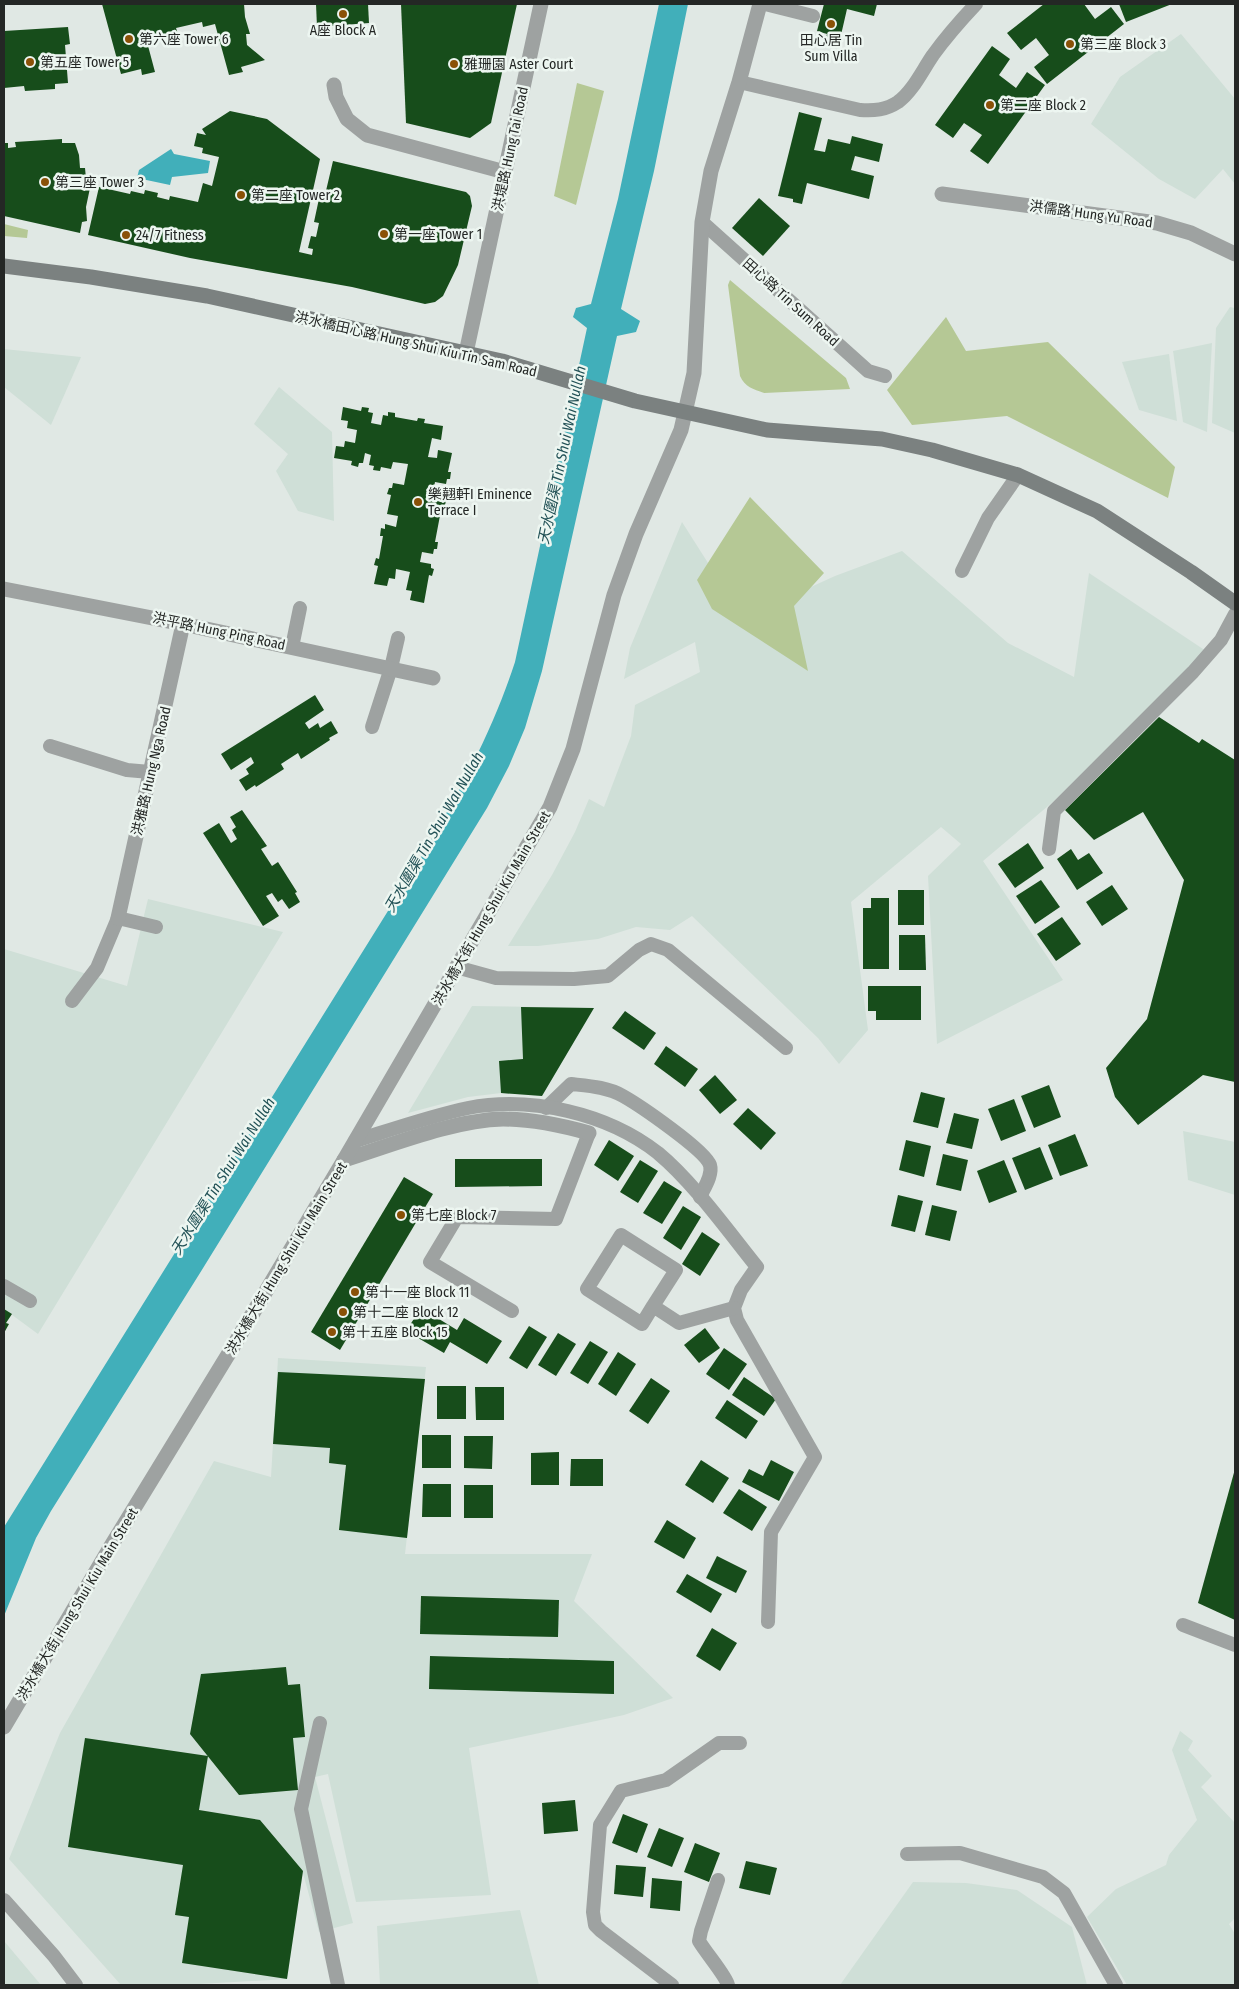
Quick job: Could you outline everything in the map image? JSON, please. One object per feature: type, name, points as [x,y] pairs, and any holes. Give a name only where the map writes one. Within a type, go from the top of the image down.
[{"type":"street","name":"洪堤路 Hung Tai Road","points":[[466,353],[541,4]]},
{"type":"street","name":"洪水橋大街 Hung Shui Kiu Main Street","points":[[4,1727],[344,1160],[550,807],[574,749],[614,595],[636,534],[681,430],[694,373],[702,222],[711,171],[760,4]]},
{"type":"street","points":[[334,85],[336,97],[347,119],[367,135],[505,172]]},
{"type":"street","name":"洪儒路 Hung Yu Road","points":[[942,194],[1157,223],[1191,233],[1235,254]]},
{"type":"street","name":"洪水橋田心路 Hung Shui Kiu Tin Sam Road","points":[[4,266],[91,277],[207,296],[502,361],[635,400],[685,413],[767,430],[882,439],[932,450],[1018,474],[1097,511],[1235,603]]},
{"type":"street","name":"洪平路 Hung Ping Road","points":[[4,589],[183,624],[433,678]]},
{"type":"street","name":"洪雅路 Hung Nga Road","points":[[118,918],[183,624]]},
{"type":"street","points":[[344,1160],[472,1122],[502,1119],[531,1120],[561,1125],[589,1133]]},
{"type":"lane","points":[[765,4],[813,16]]},
{"type":"lane","points":[[738,82],[860,110],[873,111],[885,108],[897,103],[906,94],[934,55],[976,4]]},
{"type":"lane","name":"田心路 Tin Sum Road","points":[[702,222],[868,370],[885,376]]},
{"type":"lane","points":[[962,571],[988,518],[1018,474]]},
{"type":"lane","points":[[292,647],[300,608]]},
{"type":"lane","points":[[1049,849],[1054,811],[1193,672],[1221,640],[1235,614]]},
{"type":"lane","points":[[372,727],[392,668],[398,638]]},
{"type":"lane","points":[[50,746],[128,770],[150,772]]},
{"type":"lane","points":[[72,1001],[97,968],[118,918],[156,927]]},
{"type":"lane","points":[[456,967],[496,978],[574,979],[608,976],[640,950],[651,944],[668,950],[786,1048]]},
{"type":"lane","points":[[546,1108],[571,1084],[599,1087],[623,1096],[697,1148],[708,1162],[711,1167],[709,1176],[700,1197]]},
{"type":"lane","points":[[355,1141],[440,1115],[470,1108],[501,1104],[546,1108],[593,1119],[616,1128],[659,1154],[688,1183],[757,1267],[741,1290],[734,1308],[737,1320],[816,1457],[771,1532],[768,1622]]},
{"type":"lane","points":[[512,1311],[430,1262],[457,1217],[556,1219],[589,1133]]},
{"type":"lane","points":[[621,1235],[676,1270],[653,1306],[642,1324],[587,1288],[621,1235]]},
{"type":"lane","points":[[4,1286],[30,1301]]},
{"type":"lane","points":[[653,1306],[679,1323],[734,1308]]},
{"type":"lane","points":[[1183,1625],[1235,1645]]},
{"type":"lane","points":[[320,1723],[300,1810],[338,1985]]},
{"type":"lane","points":[[672,1985],[595,1925],[593,1912],[600,1825],[621,1791],[666,1780],[718,1743],[740,1743]]},
{"type":"lane","points":[[908,1854],[960,1853],[1043,1877],[1064,1893],[1116,1985]]},
{"type":"lane","points":[[718,1880],[699,1942],[726,1979],[728,1985]]},
{"type":"lane","points":[[4,1900],[54,1956],[76,1985]]},
{"type":"shaded area","points":[[1181,34],[1235,99],[1235,184],[1223,169],[1195,199],[1159,179],[1091,124],[1120,77]]},
{"type":"shaded area","points":[[1230,307],[1235,308],[1235,433],[1212,423],[1216,328]]},
{"type":"shaded area","points":[[1212,343],[1207,432],[1183,422],[1173,351]]},
{"type":"shaded area","points":[[4,349],[81,357],[51,425],[4,387]]},
{"type":"shaded area","points":[[1169,354],[1177,421],[1139,410],[1122,362]]},
{"type":"shaded area","points":[[279,387],[332,432],[334,521],[298,511],[276,471],[288,454],[254,424]]},
{"type":"shaded area","points":[[682,522],[743,618],[835,576],[902,551],[1008,643],[1074,677],[1089,573],[1206,651],[1054,801],[983,861],[1063,980],[937,1044],[928,876],[961,844],[941,827],[851,902],[868,1030],[839,1064],[818,1038],[692,916],[670,930],[636,927],[598,939],[538,946],[508,946],[552,875],[575,832],[589,799],[604,807],[631,736],[635,705],[700,672],[695,642],[624,679],[630,648]]},
{"type":"shaded area","points":[[148,899],[283,932],[38,1334],[4,1309],[4,949],[127,986]]},
{"type":"shaded area","points":[[472,1006],[594,1008],[542,1096],[501,1093],[468,1097],[408,1113]]},
{"type":"shaded area","points":[[1183,1131],[1235,1142],[1235,1195],[1188,1180]]},
{"type":"shaded area","points":[[278,1358],[426,1367],[405,1554],[592,1554],[574,1601],[673,1698],[624,1715],[469,1748],[491,1895],[356,1902],[328,1774],[315,1777],[353,1923],[319,1932],[303,1873],[287,1979],[182,1985],[121,1985],[9,1859],[60,1733],[214,1461],[271,1477]]},
{"type":"shaded area","points":[[1180,1731],[1193,1741],[1188,1750],[1212,1776],[1201,1787],[1235,1823],[1235,1918],[1229,1924],[1235,1934],[1235,1985],[1127,1985],[1087,1917],[1116,1889],[1166,1865],[1169,1855],[1197,1820],[1172,1750]]},
{"type":"shaded area","points":[[913,1882],[966,1883],[1017,1890],[1072,1927],[1087,1985],[840,1985]]},
{"type":"shaded area","points":[[520,1910],[539,1985],[380,1985],[377,1926]]},
{"type":"shaded area","points":[[4,1941],[41,1985],[4,1985]]},
{"type":"green space","points":[[577,83],[604,91],[576,205],[554,196]]},
{"type":"green space","points":[[4,224],[28,230],[27,238],[4,236]]},
{"type":"green space","points":[[730,280],[846,378],[850,389],[764,393],[747,385],[740,376],[728,285]]},
{"type":"green space","points":[[946,317],[966,351],[1048,342],[1175,467],[1168,498],[1007,416],[912,425],[887,390]]},
{"type":"green space","points":[[750,497],[824,573],[794,606],[808,671],[712,609],[697,580]]},
{"type":"water","name":"天水圍渠 Tin Shui Wai Nullah","points":[[659,4],[688,4],[654,171],[621,309],[640,321],[636,332],[617,336],[542,671],[525,728],[509,766],[487,808],[51,1511],[36,1538],[4,1616],[4,1527],[416,866],[471,767],[495,716],[515,662],[587,328],[573,317],[576,308],[591,304],[618,199]]},
{"type":"water","points":[[171,149],[174,154],[210,161],[208,173],[172,177],[170,185],[137,178],[139,170]]},
{"type":"building","name":"第六座 Tower 6","points":[[102,4],[244,4],[245,17],[250,34],[246,34],[247,45],[265,60],[241,67],[243,72],[229,75],[215,24],[203,27],[202,22],[176,28],[178,34],[147,42],[155,72],[142,75],[141,69],[121,74]]},
{"type":"building","name":"A座 Block A","points":[[316,4],[368,4],[369,23],[317,27]]},
{"type":"building","name":"雅珊園 Aster Court","points":[[401,4],[517,4],[491,123],[470,138],[406,123]]},
{"type":"building","name":"田心居 Tin Sum Villa","points":[[824,4],[877,4],[874,16],[847,9],[838,48],[824,45],[827,34],[817,31]]},
{"type":"building","name":"第三座 Block 3","points":[[1044,4],[1084,4],[1095,19],[1111,7],[1124,24],[1047,84],[1034,67],[1049,55],[1036,38],[1021,50],[1007,33]]},
{"type":"building","points":[[1119,4],[1172,4],[1126,22]]},
{"type":"building","name":"第五座 Tower 5","points":[[68,27],[70,44],[65,45],[68,83],[55,84],[55,89],[25,91],[24,86],[4,88],[4,31]]},
{"type":"building","name":"第二座 Block 2","points":[[992,46],[1010,59],[999,75],[1016,88],[1027,72],[1045,85],[988,164],[970,151],[982,135],[964,123],[953,138],[935,125]]},
{"type":"building","points":[[230,111],[267,119],[320,159],[299,252],[312,255],[313,249],[308,248],[311,236],[316,237],[319,223],[314,222],[320,194],[325,195],[333,161],[466,192],[470,196],[472,206],[458,265],[443,296],[435,302],[425,304],[352,287],[190,258],[88,235],[99,187],[130,194],[131,191],[144,194],[145,190],[158,193],[157,197],[169,200],[170,196],[198,202],[203,183],[212,186],[219,157],[202,153],[203,148],[194,146],[197,133],[206,135],[202,129]]},
{"type":"building","points":[[799,112],[822,118],[814,150],[825,152],[828,139],[850,144],[852,136],[883,144],[879,162],[855,156],[851,170],[874,176],[869,199],[807,183],[802,204],[793,202],[793,199],[778,196]]},
{"type":"building","name":"第三座 Tower 3","points":[[62,139],[62,143],[75,143],[79,155],[80,168],[85,168],[87,189],[90,188],[86,207],[87,221],[82,222],[80,233],[4,216],[4,143],[8,143],[8,148],[16,147],[15,142]]},
{"type":"building","points":[[759,198],[790,226],[763,256],[732,228]]},
{"type":"building","name":"樂翹軒I Eminence Terrace I","points":[[343,407],[361,411],[362,407],[369,408],[368,412],[373,413],[371,423],[381,425],[383,415],[388,416],[388,412],[395,413],[395,417],[417,421],[418,418],[425,419],[424,423],[443,426],[441,440],[432,438],[428,457],[437,458],[438,450],[452,453],[448,472],[451,472],[450,479],[447,479],[446,484],[435,482],[433,492],[444,494],[446,499],[445,506],[442,505],[435,542],[438,542],[437,549],[434,549],[433,554],[422,552],[420,562],[431,564],[431,568],[434,569],[432,576],[429,575],[424,603],[410,600],[412,591],[406,590],[410,572],[396,569],[395,579],[389,578],[387,586],[374,584],[378,566],[374,565],[376,558],[379,559],[383,536],[380,536],[381,528],[385,529],[385,524],[396,527],[398,516],[387,514],[391,495],[387,494],[389,488],[392,488],[393,483],[404,485],[408,464],[393,462],[391,469],[381,467],[380,471],[373,470],[374,466],[369,465],[371,455],[365,453],[363,463],[359,463],[358,467],[351,465],[352,461],[334,458],[336,446],[344,447],[345,441],[355,443],[357,430],[347,428],[348,421],[341,420]]},
{"type":"building","points":[[315,695],[324,710],[305,723],[309,729],[318,723],[320,728],[331,721],[338,733],[301,759],[298,753],[281,764],[284,769],[256,787],[255,785],[246,791],[239,780],[249,774],[246,769],[254,763],[251,757],[231,770],[221,754]]},
{"type":"building","points":[[1159,717],[1199,743],[1202,739],[1235,760],[1235,1082],[1203,1075],[1138,1125],[1115,1097],[1106,1068],[1147,1019],[1184,880],[1143,812],[1094,840],[1065,810]]},
{"type":"building","points":[[242,810],[267,846],[261,849],[272,866],[278,862],[297,892],[295,893],[300,902],[289,909],[282,899],[278,902],[272,893],[266,896],[279,916],[263,926],[203,833],[219,823],[231,843],[237,839],[232,830],[236,827],[230,817]]},
{"type":"building","points":[[1028,843],[1044,868],[1015,888],[998,864]]},
{"type":"building","points":[[1071,849],[1078,860],[1089,853],[1103,873],[1077,890],[1057,859]]},
{"type":"building","points":[[1041,880],[1060,907],[1035,924],[1016,896]]},
{"type":"building","points":[[1112,885],[1128,909],[1102,926],[1086,902]]},
{"type":"building","points":[[898,890],[924,890],[924,925],[898,925]]},
{"type":"building","points":[[871,898],[889,898],[889,969],[863,969],[863,908],[871,908]]},
{"type":"building","points":[[1062,917],[1081,944],[1056,961],[1037,934]]},
{"type":"building","points":[[899,935],[925,935],[926,970],[899,970]]},
{"type":"building","points":[[868,986],[921,986],[921,1020],[876,1020],[876,1011],[868,1011]]},
{"type":"building","points":[[521,1007],[594,1008],[542,1096],[501,1093],[499,1061],[523,1059]]},
{"type":"building","points":[[625,1011],[656,1033],[644,1050],[612,1028]]},
{"type":"building","points":[[666,1046],[698,1069],[685,1087],[654,1064]]},
{"type":"building","points":[[715,1075],[737,1100],[720,1114],[699,1090]]},
{"type":"building","points":[[1049,1085],[1061,1117],[1034,1128],[1021,1096]]},
{"type":"building","points":[[921,1092],[945,1098],[938,1128],[913,1122]]},
{"type":"building","points":[[1014,1099],[1026,1131],[1001,1141],[988,1109]]},
{"type":"building","points":[[748,1108],[776,1133],[761,1150],[733,1124]]},
{"type":"building","points":[[954,1113],[979,1119],[972,1149],[946,1143]]},
{"type":"building","points":[[1075,1134],[1088,1166],[1060,1176],[1048,1145]]},
{"type":"building","points":[[609,1140],[634,1156],[618,1181],[594,1165]]},
{"type":"building","points":[[906,1140],[931,1146],[924,1177],[899,1170]]},
{"type":"building","points":[[1040,1147],[1053,1179],[1025,1190],[1012,1158]]},
{"type":"building","points":[[943,1154],[968,1160],[961,1191],[936,1185]]},
{"type":"building","points":[[455,1159],[542,1159],[542,1186],[455,1187]]},
{"type":"building","points":[[640,1160],[658,1171],[638,1203],[620,1192]]},
{"type":"building","points":[[1004,1160],[1017,1192],[989,1203],[977,1171]]},
{"type":"building","points":[[404,1177],[433,1194],[340,1350],[311,1332]]},
{"type":"building","points":[[664,1181],[682,1192],[662,1224],[643,1213]]},
{"type":"building","points":[[898,1195],[923,1201],[915,1232],[891,1226]]},
{"type":"building","points":[[932,1205],[957,1211],[950,1241],[925,1235]]},
{"type":"building","points":[[683,1206],[701,1217],[681,1250],[663,1238]]},
{"type":"building","points":[[702,1232],[720,1244],[700,1276],[682,1264]]},
{"type":"building","points":[[421,1308],[457,1330],[464,1318],[502,1341],[487,1364],[450,1342],[444,1353],[406,1331]]},
{"type":"building","points":[[4,1309],[12,1314],[6,1323],[9,1324],[4,1333]]},
{"type":"building","points":[[529,1326],[547,1337],[527,1369],[509,1358]]},
{"type":"building","points":[[705,1328],[720,1348],[699,1363],[684,1345]]},
{"type":"building","points":[[558,1333],[576,1344],[556,1376],[538,1365]]},
{"type":"building","points":[[590,1341],[608,1352],[588,1384],[570,1373]]},
{"type":"building","points":[[724,1348],[747,1364],[729,1390],[706,1374]]},
{"type":"building","points":[[618,1352],[636,1364],[616,1396],[598,1384]]},
{"type":"building","points":[[278,1372],[425,1379],[407,1538],[339,1530],[346,1465],[329,1463],[330,1448],[273,1444]]},
{"type":"building","points":[[744,1377],[776,1399],[764,1416],[732,1395]]},
{"type":"building","points":[[651,1378],[670,1391],[648,1424],[629,1411]]},
{"type":"building","points":[[437,1386],[466,1386],[466,1419],[437,1419]]},
{"type":"building","points":[[475,1387],[504,1387],[504,1420],[476,1420]]},
{"type":"building","points":[[727,1400],[758,1421],[746,1439],[715,1418]]},
{"type":"building","points":[[422,1435],[451,1435],[451,1468],[422,1468]]},
{"type":"building","points":[[464,1436],[493,1436],[492,1469],[464,1468]]},
{"type":"building","points":[[559,1452],[559,1485],[531,1485],[531,1453]]},
{"type":"building","points":[[571,1459],[603,1459],[603,1486],[570,1486]]},
{"type":"building","points":[[701,1460],[729,1478],[713,1503],[685,1485]]},
{"type":"building","points":[[771,1460],[794,1472],[779,1501],[742,1482],[749,1469],[763,1476]]},
{"type":"building","points":[[1235,1469],[1235,1620],[1198,1603]]},
{"type":"building","points":[[423,1484],[451,1484],[451,1517],[422,1517]]},
{"type":"building","points":[[464,1485],[493,1485],[493,1518],[464,1518]]},
{"type":"building","points":[[739,1489],[767,1507],[752,1531],[723,1513]]},
{"type":"building","points":[[667,1520],[696,1538],[684,1559],[654,1542]]},
{"type":"building","points":[[717,1556],[747,1571],[736,1593],[706,1578]]},
{"type":"building","points":[[687,1574],[722,1594],[711,1613],[676,1592]]},
{"type":"building","points":[[421,1596],[559,1600],[558,1637],[420,1634]]},
{"type":"building","points":[[712,1628],[737,1643],[720,1671],[696,1656]]},
{"type":"building","points":[[430,1656],[614,1661],[614,1694],[429,1689]]},
{"type":"building","points":[[286,1667],[288,1685],[300,1684],[305,1737],[293,1738],[298,1790],[239,1795],[190,1734],[201,1674]]},
{"type":"building","points":[[85,1738],[208,1756],[199,1810],[260,1820],[303,1871],[287,1979],[182,1963],[189,1917],[175,1915],[183,1865],[68,1847]]},
{"type":"building","points":[[575,1800],[578,1831],[544,1834],[542,1803]]},
{"type":"building","points":[[623,1814],[648,1824],[637,1853],[612,1843]]},
{"type":"building","points":[[659,1828],[684,1838],[672,1867],[647,1857]]},
{"type":"building","points":[[695,1843],[720,1853],[709,1882],[684,1872]]},
{"type":"building","points":[[746,1861],[777,1868],[770,1895],[739,1888]]},
{"type":"building","points":[[616,1865],[646,1867],[643,1897],[614,1894]]},
{"type":"building","points":[[652,1878],[682,1881],[680,1911],[650,1908]]},
{"type":"place","name":"A座 Block A","points":[[343,14]]},
{"type":"place","name":"田心居 Tin Sum Villa","points":[[831,24]]},
{"type":"place","name":"第六座 Tower 6","points":[[129,39]]},
{"type":"place","name":"第三座 Block 3","points":[[1070,44]]},
{"type":"place","name":"第五座 Tower 5","points":[[30,62]]},
{"type":"place","name":"雅珊園 Aster Court","points":[[454,64]]},
{"type":"place","name":"第二座 Block 2","points":[[990,105]]},
{"type":"place","name":"第三座 Tower 3","points":[[45,182]]},
{"type":"place","name":"第二座 Tower 2","points":[[241,195]]},
{"type":"place","name":"第一座 Tower 1","points":[[384,234]]},
{"type":"place","name":"24/7 Fitness","points":[[126,235]]},
{"type":"place","name":"樂翹軒I Eminence Terrace I","points":[[418,502]]},
{"type":"place","name":"第七座 Block 7","points":[[401,1215]]},
{"type":"place","name":"第十一座 Block 11","points":[[355,1292]]},
{"type":"place","name":"第十二座 Block 12","points":[[343,1312]]},
{"type":"place","name":"第十五座 Block 15","points":[[332,1332]]}]
